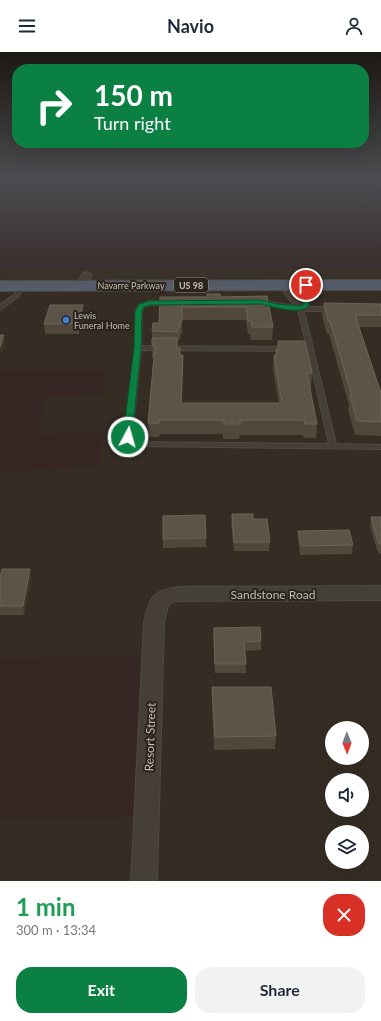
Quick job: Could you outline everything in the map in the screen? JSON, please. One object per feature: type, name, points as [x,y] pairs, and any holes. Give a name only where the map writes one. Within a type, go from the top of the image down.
[{"type":"highway","name":"Navarre Parkway","points":[[0,286],[22,286],[84,280],[381,275]]},
{"type":"highway","name":"Navarre Parkway","points":[[0,276],[84,280],[282,285],[381,285]]},
{"type":"street","name":"Sandstone Road","points":[[166,596],[179,594],[381,593]]},
{"type":"street","name":"Resort Street","points":[[144,881],[154,622],[159,604],[166,596]]},
{"type":"lane","points":[[282,285],[290,293],[297,306],[301,309],[333,446]]},
{"type":"lane","points":[[301,309],[306,306],[306,285]]},
{"type":"lane","points":[[0,308],[16,296],[22,286]]},
{"type":"lane","points":[[253,302],[301,309],[344,309]]},
{"type":"lane","points":[[181,303],[150,303],[141,306],[138,311],[138,348],[128,437],[133,444],[381,447]]},
{"type":"lane","points":[[138,348],[310,349]]},
{"type":"shaded area","points":[[0,217],[381,217],[381,269],[0,270]]},
{"type":"shaded area","points":[[0,370],[105,370],[104,395],[46,397],[38,434],[102,433],[100,467],[0,472]]},
{"type":"shaded area","points":[[141,657],[136,817],[0,819],[0,658]]},
{"type":"building","points":[[207,294],[220,294],[221,297],[267,296],[273,327],[252,327],[251,321],[248,321],[246,307],[182,307],[182,321],[180,321],[178,332],[152,331],[153,323],[159,323],[160,297],[207,297]]},
{"type":"building","points":[[324,303],[381,304],[381,315],[355,315],[381,393],[381,422],[357,421],[350,396],[352,396],[330,321],[328,321]]},
{"type":"building","points":[[50,305],[83,305],[78,324],[44,324]]},
{"type":"building","points":[[0,335],[4,335],[0,347]]},
{"type":"building","points":[[152,338],[177,338],[177,348],[180,348],[180,355],[183,355],[181,403],[282,403],[274,355],[277,355],[276,349],[279,349],[278,341],[305,341],[312,373],[307,373],[317,424],[305,424],[304,420],[240,420],[240,424],[224,424],[224,420],[159,420],[159,423],[148,423],[155,345],[152,345]]},
{"type":"building","points":[[232,514],[253,514],[253,519],[267,519],[270,542],[234,542]]},
{"type":"building","points":[[205,515],[206,538],[163,539],[163,516]]},
{"type":"building","points":[[371,517],[381,517],[381,544],[379,544]]},
{"type":"building","points":[[349,530],[353,545],[301,546],[298,531]]},
{"type":"building","points":[[2,569],[30,569],[23,606],[0,606],[0,578]]},
{"type":"building","points":[[260,627],[261,641],[244,642],[246,664],[215,664],[214,628]]},
{"type":"building","points":[[212,687],[271,687],[276,736],[215,737]]},
{"type":"place","name":"Lewis Funeral Home","points":[[66,320]]},
{"type":"route","points":[[128,437],[138,348],[138,311],[141,306],[150,303],[261,302],[301,309],[306,306],[306,285]]}]
